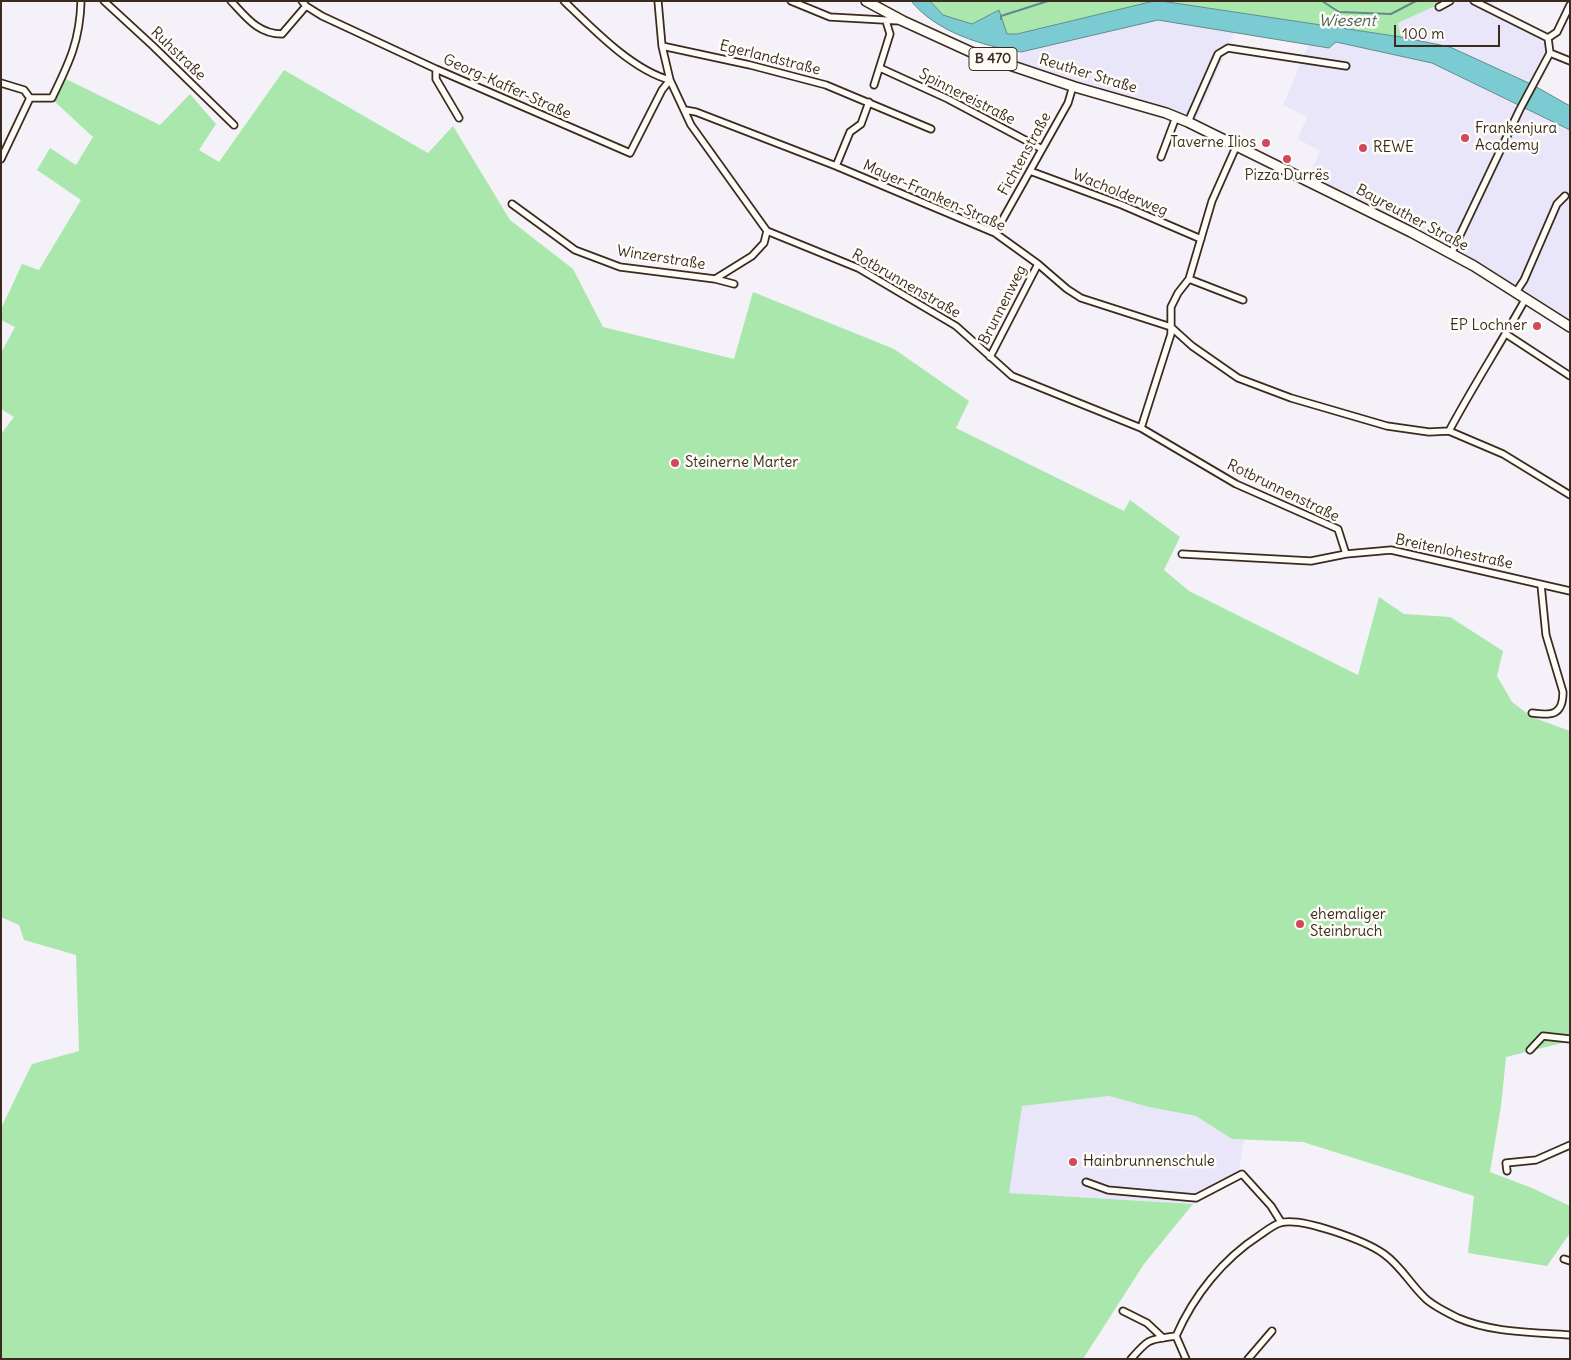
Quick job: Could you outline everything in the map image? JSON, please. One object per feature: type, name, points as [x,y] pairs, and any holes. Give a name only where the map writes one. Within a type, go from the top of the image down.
[{"type":"main road","name":"Reuther Straße","points":[[866,1],[971,52],[1073,86],[1129,101],[1176,117],[1236,146]]},
{"type":"main road","name":"Bayreuther Straße","points":[[1236,146],[1452,254],[1526,298],[1570,327]]},
{"type":"street","points":[[30,98],[52,98],[73,54],[81,18],[81,1]]},
{"type":"street","name":"Ruhstraße","points":[[104,1],[234,125]]},
{"type":"street","points":[[231,1],[257,28],[272,34],[282,34],[304,4]]},
{"type":"street","points":[[564,1],[608,44],[657,77],[670,80]]},
{"type":"street","points":[[658,1],[662,46],[670,80],[691,125],[767,231],[764,243],[752,256],[715,279]]},
{"type":"street","name":"Reuther Straße","points":[[791,1],[830,17],[904,21]]},
{"type":"street","points":[[1439,7],[1450,1]]},
{"type":"street","points":[[1474,1],[1548,38]]},
{"type":"street","name":"Georg-Kaffer-Straße","points":[[304,4],[322,16],[436,69],[630,153],[662,90],[670,80]]},
{"type":"street","points":[[1548,38],[1558,32],[1570,6]]},
{"type":"street","points":[[874,85],[890,34],[886,21]]},
{"type":"street","points":[[1452,254],[1520,109],[1550,53],[1548,38]]},
{"type":"street","name":"Egerlandstraße","points":[[662,46],[750,65],[826,85],[931,129]]},
{"type":"street","points":[[1188,122],[1218,54],[1228,48],[1346,66]]},
{"type":"street","points":[[1550,53],[1570,61]]},
{"type":"street","name":"Spinnereistraße","points":[[880,68],[948,99],[1042,149]]},
{"type":"street","points":[[436,69],[436,79],[459,118]]},
{"type":"street","points":[[1,83],[24,90],[30,98]]},
{"type":"street","name":"Fichtenstraße","points":[[995,233],[1068,103],[1073,86]]},
{"type":"street","points":[[1,159],[30,98]]},
{"type":"street","points":[[836,166],[850,132],[861,124],[869,102]]},
{"type":"street","name":"Mayer-Franken-Straße","points":[[685,110],[696,112],[836,166],[995,233],[1081,298],[1171,328],[1192,346],[1238,378],[1291,398],[1387,426],[1429,432],[1449,431],[1503,454],[1570,495]]},
{"type":"street","points":[[1161,157],[1176,117]]},
{"type":"street","points":[[1141,428],[1171,334],[1171,307],[1178,293],[1189,279],[1212,201],[1236,146]]},
{"type":"street","name":"Wacholderweg","points":[[1030,171],[1122,205],[1201,239]]},
{"type":"street","points":[[1516,292],[1524,280],[1557,204],[1565,196]]},
{"type":"street","name":"Winzerstraße","points":[[512,204],[574,250],[620,267],[715,279],[734,284]]},
{"type":"street","name":"Rotbrunnenstraße","points":[[767,231],[858,268],[956,326],[1012,376],[1141,428],[1236,484],[1338,529],[1346,554]]},
{"type":"street","name":"Brunnenweg","points":[[990,357],[1038,264]]},
{"type":"street","points":[[1189,279],[1243,300]]},
{"type":"street","points":[[1449,431],[1470,391],[1526,298]]},
{"type":"street","points":[[1506,334],[1570,376]]},
{"type":"street","name":"Breitenlohestraße","points":[[1182,554],[1311,561],[1346,554],[1391,550],[1570,591]]},
{"type":"street","points":[[1532,713],[1553,714],[1563,701],[1563,692],[1546,635],[1541,585]]},
{"type":"street","points":[[1530,1050],[1543,1036],[1570,1039]]},
{"type":"street","points":[[1507,1172],[1506,1162],[1536,1160],[1570,1145]]},
{"type":"street","points":[[1086,1182],[1108,1190],[1196,1198],[1242,1174],[1271,1206],[1281,1222]]},
{"type":"street","points":[[1186,1359],[1176,1336],[1186,1314],[1216,1273],[1242,1248],[1281,1222],[1302,1224],[1334,1231],[1368,1245],[1384,1254],[1399,1267],[1426,1299],[1458,1318],[1493,1329],[1570,1335]]},
{"type":"street","points":[[1123,1311],[1148,1323],[1163,1338]]},
{"type":"street","points":[[1248,1359],[1272,1331]]},
{"type":"street","points":[[1131,1359],[1146,1341],[1176,1336]]},
{"type":"shaded area","points":[[1446,1],[1492,1],[1495,12],[1546,35],[1548,54],[1533,85],[1450,47],[1401,37],[1398,23]]},
{"type":"shaded area","points":[[1158,20],[1234,32],[1197,119],[1019,67],[1021,52]]},
{"type":"shaded area","points":[[1336,42],[1432,63],[1570,130],[1570,328],[1379,213],[1309,176],[1320,151],[1298,139],[1307,117],[1283,105],[1308,45],[1329,48]]},
{"type":"shaded area","points":[[1109,1096],[1149,1107],[1196,1116],[1232,1139],[1244,1140],[1237,1181],[1193,1204],[1009,1193],[972,1130],[1022,1106]]},
{"type":"green space","points":[[930,1],[1154,1],[1016,34],[1006,34],[999,10],[972,24],[943,15]]},
{"type":"green space","points":[[1162,1],[1446,1],[1398,23],[1401,37]]},
{"type":"green space","points":[[284,70],[428,153],[453,126],[510,220],[573,269],[603,327],[734,359],[753,292],[894,349],[969,401],[956,428],[1124,511],[1130,500],[1180,537],[1164,570],[1189,591],[1358,675],[1379,597],[1404,614],[1450,617],[1503,651],[1497,676],[1512,702],[1532,717],[1570,731],[1570,1041],[1506,1057],[1501,1106],[1490,1172],[1532,1188],[1570,1206],[1570,1233],[1547,1266],[1468,1253],[1474,1196],[1303,1142],[1232,1139],[1196,1116],[1149,1107],[1109,1096],[1022,1106],[1009,1193],[1193,1204],[1144,1264],[1083,1359],[1,1359],[1,1127],[32,1064],[79,1051],[76,955],[24,940],[19,925],[1,917],[1,434],[14,417],[1,409],[1,353],[15,327],[1,320],[1,310],[22,264],[39,270],[81,200],[37,170],[50,148],[76,165],[93,137],[54,101],[66,79],[160,125],[190,94],[216,124],[199,150],[219,162]]},
{"type":"water","points":[[911,1],[930,1],[943,15],[972,24],[999,10],[1007,34],[1017,34],[1154,1],[1161,1],[1401,37],[1450,47],[1533,85],[1570,106],[1570,130],[1432,63],[1336,42],[1329,48],[1158,20],[1021,52],[991,46],[961,36],[933,21]]},
{"type":"waterway","name":"Wiesent","points":[[1001,19],[1001,16],[1048,1]]},
{"type":"waterway","name":"Wiesent","points":[[1322,1],[1339,12],[1391,14],[1416,1]]},
{"type":"place","name":"Frankenjura Academy","points":[[1465,138]]},
{"type":"place","name":"Taverne Ilios","points":[[1266,143]]},
{"type":"place","name":"REWE","points":[[1363,148]]},
{"type":"place","name":"Pizza Durrës","points":[[1287,159]]},
{"type":"place","name":"EP Lochner","points":[[1537,326]]},
{"type":"place","name":"Steinerne Marter","points":[[675,463]]},
{"type":"place","name":"ehemaliger Steinbruch","points":[[1300,924]]},
{"type":"place","name":"Hainbrunnenschule","points":[[1073,1162]]}]
